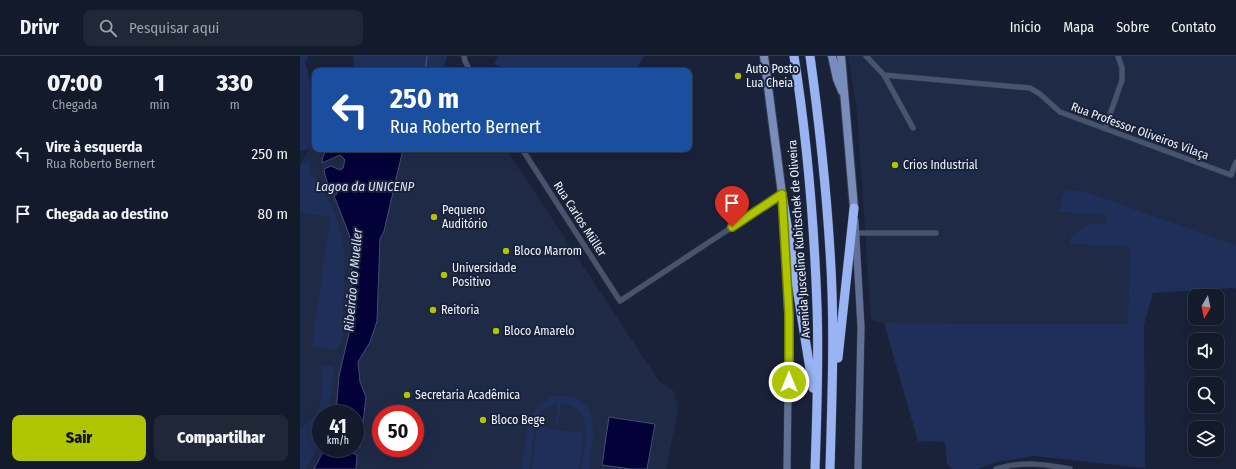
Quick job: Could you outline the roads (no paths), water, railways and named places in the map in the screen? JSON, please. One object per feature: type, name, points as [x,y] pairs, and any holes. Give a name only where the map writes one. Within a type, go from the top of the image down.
[{"type":"highway","name":"Avenida Juscelino Kubitschek de Oliveira","points":[[794,56],[809,180],[816,276],[818,340],[815,469]]},
{"type":"highway","points":[[810,56],[821,146],[830,252],[832,354],[830,465]]},
{"type":"highway","points":[[782,194],[817,412]]},
{"type":"highway","points":[[830,465],[838,348],[854,208]]},
{"type":"main road","points":[[764,56],[782,194],[789,315],[787,469]]},
{"type":"main road","points":[[832,56],[837,80],[843,93]]},
{"type":"main road","points":[[841,56],[844,80],[843,93],[850,148],[861,327],[858,469]]},
{"type":"street","points":[[464,56],[468,68]]},
{"type":"street","points":[[866,56],[884,74],[913,128]]},
{"type":"street","points":[[1105,129],[1122,80],[1122,68],[1118,56]]},
{"type":"street","name":"Rua Professor Oliveiros Vilaça","points":[[884,74],[1024,87],[1040,94],[1060,112],[1232,175],[1236,162]]},
{"type":"street","name":"Rua Carlos Müller","points":[[524,152],[620,301],[782,194]]},
{"type":"street","points":[[856,233],[936,233]]},
{"type":"street","points":[[996,469],[1029,463],[1046,464],[1070,469]]},
{"type":"water","name":"Lagoa da UNICENP","points":[[326,152],[402,152],[384,231],[380,239],[377,321],[370,342],[358,362],[360,382],[366,397],[364,414],[364,405],[337,405],[339,376],[349,333],[353,248],[334,196],[337,194],[336,191],[332,192],[324,169],[331,166],[340,170],[343,168],[345,160],[340,155],[322,163],[323,156]]},
{"type":"water","points":[[609,417],[655,424],[647,469],[631,469],[602,465]]},
{"type":"water","points":[[320,457],[357,457],[356,469],[314,469]]},
{"type":"waterway","name":"Ribeirão do Mueller","points":[[425,68],[427,56]]},
{"type":"place","name":"Auto Posto Lua Cheia","points":[[738,76]]},
{"type":"place","name":"Crios Industrial","points":[[895,165]]},
{"type":"place","name":"Pequeno Auditório","points":[[434,217]]},
{"type":"place","name":"Bloco Marrom","points":[[506,251]]},
{"type":"place","name":"Universidade Positivo","points":[[444,275]]},
{"type":"place","name":"Reitoria","points":[[433,310]]},
{"type":"place","name":"Bloco Amarelo","points":[[496,331]]},
{"type":"place","name":"Secretaria Acadêmica","points":[[407,395]]},
{"type":"place","name":"Bloco Bege","points":[[483,420]]}]
